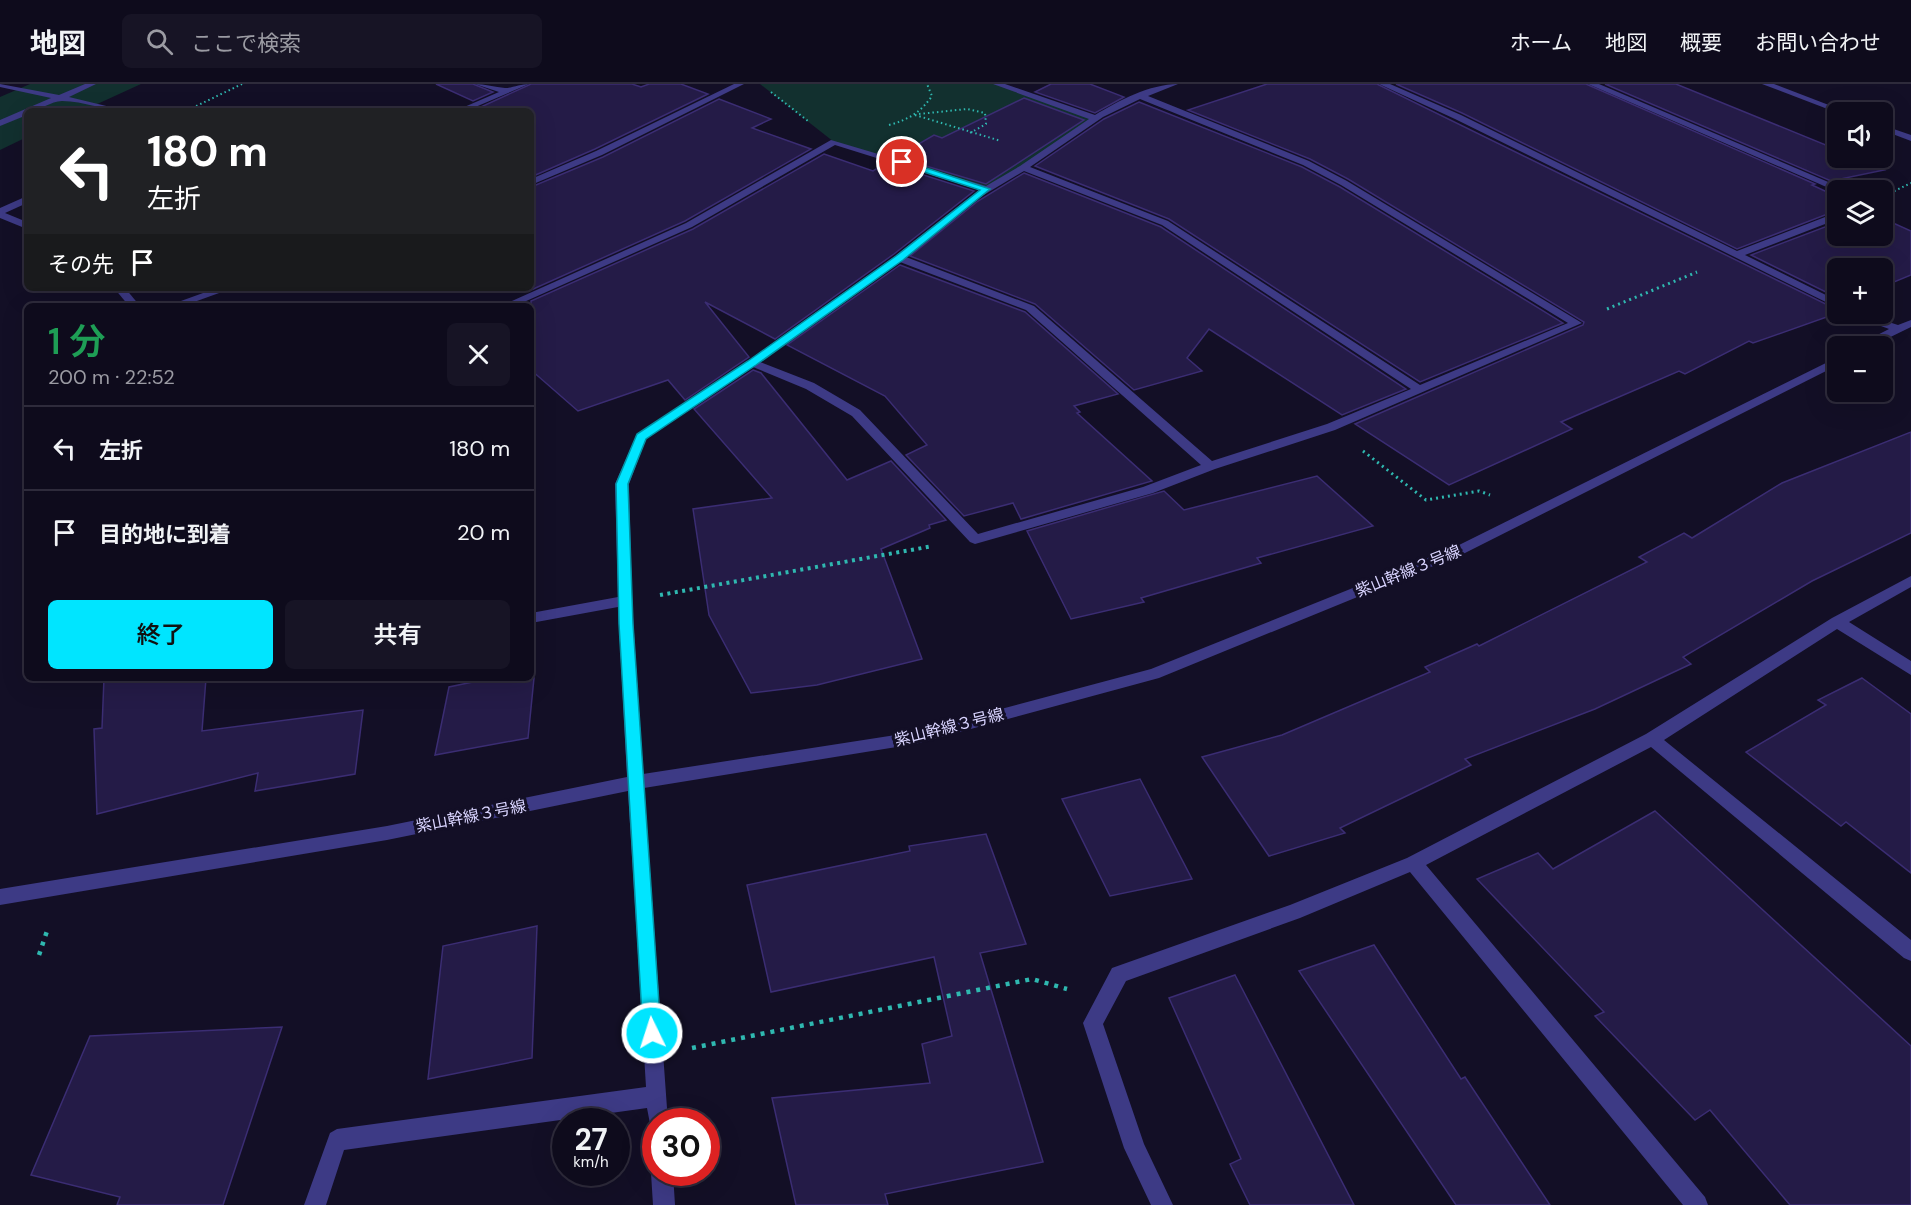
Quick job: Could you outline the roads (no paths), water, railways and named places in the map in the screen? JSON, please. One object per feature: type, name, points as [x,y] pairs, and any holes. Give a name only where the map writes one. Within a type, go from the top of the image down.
[{"type":"street","points":[[35,108],[92,84]]},
{"type":"street","points":[[479,84],[507,92]]},
{"type":"street","points":[[467,108],[525,84]]},
{"type":"street","points":[[534,181],[599,153],[740,84]]},
{"type":"street","points":[[997,84],[1096,118]]},
{"type":"street","points":[[657,1108],[625,601],[622,484],[641,437],[752,363],[899,258],[986,189],[1023,168],[1096,118],[1140,96],[1174,84]]},
{"type":"street","points":[[1383,84],[1458,117],[1827,300]]},
{"type":"street","points":[[1592,84],[1827,184]]},
{"type":"street","points":[[1766,84],[1827,106]]},
{"type":"street","points":[[0,85],[108,108]]},
{"type":"street","points":[[752,363],[810,386],[856,413],[975,538],[1148,490],[1210,466],[1331,426],[1576,323],[1325,173],[1140,96]]},
{"type":"street","points":[[0,123],[24,113]]},
{"type":"street","points":[[1893,131],[1911,138]]},
{"type":"street","points":[[513,303],[688,225],[834,142],[986,189]]},
{"type":"street","points":[[1023,168],[1165,223],[1419,389]]},
{"type":"street","points":[[0,214],[24,201]]},
{"type":"street","points":[[0,214],[24,225]]},
{"type":"street","points":[[1736,255],[1827,219]]},
{"type":"street","points":[[899,258],[1030,308],[1210,466]]},
{"type":"street","points":[[122,291],[132,303]]},
{"type":"street","points":[[181,303],[219,291]]},
{"type":"street","points":[[1885,336],[1911,323]]},
{"type":"street","points":[[1884,324],[1899,329]]},
{"type":"street","name":"紫山幹線３号線","points":[[0,897],[387,832],[636,782],[915,738],[1154,674],[1460,550],[1827,366]]},
{"type":"street","points":[[1162,1205],[1135,1148],[1092,1023],[1119,974],[1294,912],[1413,863],[1652,739],[1837,622],[1911,582]]},
{"type":"street","points":[[534,617],[625,601]]},
{"type":"street","points":[[1837,622],[1911,669]]},
{"type":"street","points":[[1652,739],[1911,951]]},
{"type":"street","points":[[1413,863],[1697,1205]]},
{"type":"street","points":[[315,1205],[337,1140],[656,1096]]},
{"type":"street","points":[[663,1186],[664,1205]]}]
